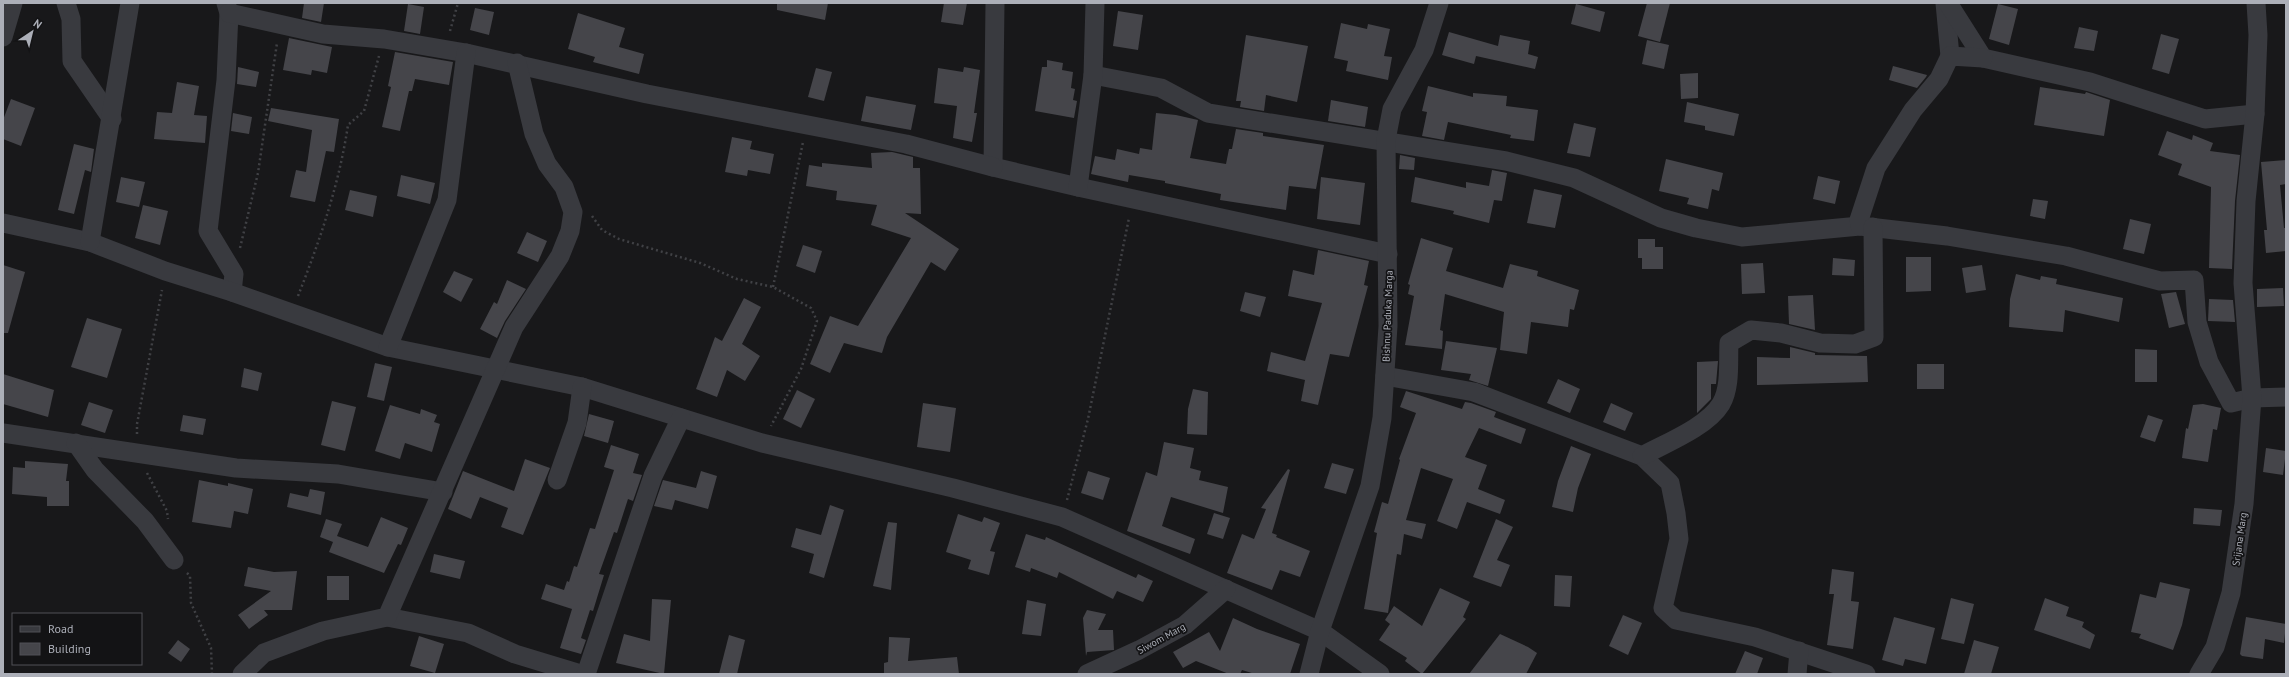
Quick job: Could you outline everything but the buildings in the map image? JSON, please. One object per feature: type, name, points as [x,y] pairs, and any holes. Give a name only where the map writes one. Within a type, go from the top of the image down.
[{"type":"street","points":[[3,37],[13,3]]},
{"type":"street","points":[[66,3],[72,19],[72,61],[112,119]]},
{"type":"street","points":[[90,242],[112,119],[130,3]]},
{"type":"street","points":[[993,166],[995,3]]},
{"type":"street","points":[[1078,187],[1092,75],[1095,3]]},
{"type":"street","name":"Bishnu Paduka Marga","points":[[1309,674],[1320,631],[1370,486],[1382,418],[1388,326],[1386,140],[1392,109],[1424,50],[1439,3]]},
{"type":"street","points":[[1642,456],[1708,420],[1721,403],[1726,388],[1729,343],[1751,330],[1781,333],[1820,343],[1855,344],[1874,337],[1867,227],[1859,220],[1876,168],[1913,110],[1939,79],[1950,56],[1947,3]]},
{"type":"street","points":[[1947,3],[1983,58]]},
{"type":"street","name":"Srijana Marg","points":[[2199,674],[2215,647],[2231,593],[2244,504],[2252,398],[2243,283],[2246,201],[2255,114],[2258,35],[2256,3]]},
{"type":"street","points":[[233,283],[208,232],[226,80],[227,8],[323,34],[384,39],[445,49],[647,94],[808,127],[906,144],[1078,187],[1388,254]]},
{"type":"street","points":[[388,347],[447,200],[466,53]]},
{"type":"street","points":[[1950,56],[1983,58],[2090,82],[2205,119],[2255,114]]},
{"type":"street","points":[[387,617],[514,327],[560,256],[570,231],[573,212],[564,187],[547,164],[534,134],[516,64]]},
{"type":"street","points":[[1092,75],[1161,88],[1208,113],[1506,160],[1574,178],[1661,218],[1696,228],[1742,237],[1867,227],[1947,236],[2066,256],[2160,281],[2194,280],[2198,322],[2209,362],[2231,403],[2252,398],[2286,397]]},
{"type":"street","points":[[3,224],[90,242],[165,271],[233,283],[292,314],[388,347],[582,387],[762,443],[953,488],[1062,517],[1320,631],[1380,674]]},
{"type":"street","points":[[1385,376],[1474,392],[1642,456],[1670,483],[1676,513],[1679,539],[1663,608],[1676,620],[1755,637],[1799,651],[1857,673]]},
{"type":"street","points":[[557,480],[577,423],[582,387]]},
{"type":"street","points":[[586,674],[653,476],[681,418]]},
{"type":"street","points":[[3,433],[236,468],[338,474],[443,492]]},
{"type":"street","points":[[76,443],[95,470],[145,521],[174,560]]},
{"type":"street","name":"Siwom Marg","points":[[1087,674],[1139,650],[1185,625],[1226,589]]},
{"type":"street","points":[[242,674],[264,653],[323,630],[387,617],[468,633],[515,654],[580,674]]},
{"type":"street","points":[[1796,674],[1799,651]]},
{"type":"path","points":[[445,49],[458,3]]},
{"type":"path","points":[[233,283],[258,174],[280,23]]},
{"type":"path","points":[[292,314],[320,240],[342,167],[348,125],[364,111],[384,39]]},
{"type":"path","points":[[773,287],[788,207],[808,127]]},
{"type":"path","points":[[1062,517],[1088,419],[1133,198]]},
{"type":"path","points":[[589,212],[602,230],[619,239],[700,263],[737,279],[773,287],[811,308],[818,321],[801,369],[762,443]]},
{"type":"path","points":[[138,454],[137,424],[165,271]]}]
